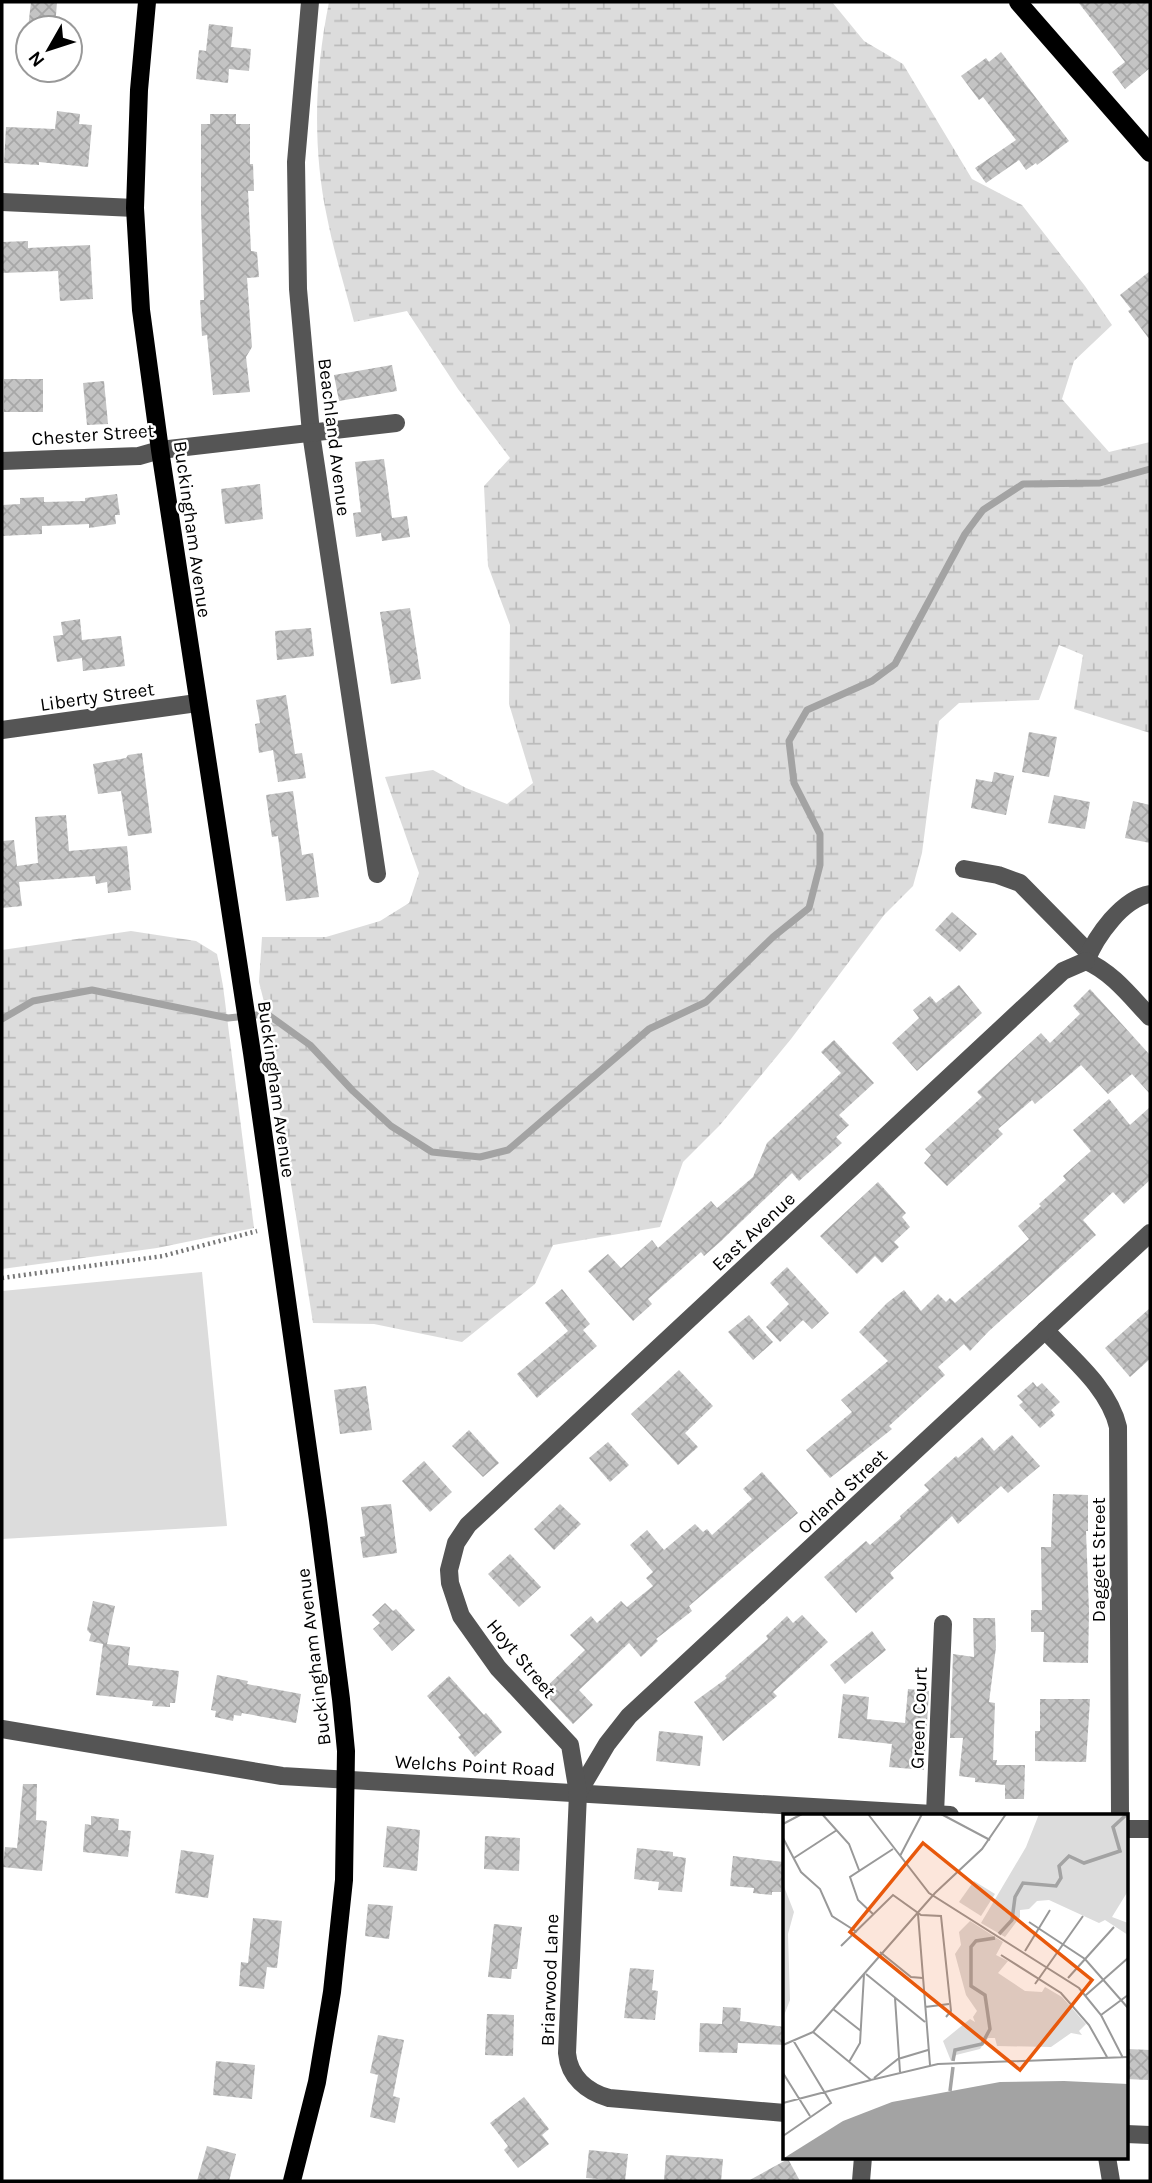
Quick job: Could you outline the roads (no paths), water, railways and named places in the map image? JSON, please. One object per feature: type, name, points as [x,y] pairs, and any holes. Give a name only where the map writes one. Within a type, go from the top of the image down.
[{"type":"main road","name":"Buckingham Avenue","points":[[147,2],[139,90],[135,208],[141,310],[197,703],[252,1053],[344,1725],[344,1880],[332,1992],[317,2082],[292,2181]]},
{"type":"main road","points":[[1017,2],[1150,153]]},
{"type":"street","name":"Beachland Avenue","points":[[310,2],[296,162],[298,289],[311,433],[377,874]]},
{"type":"street","points":[[2,202],[135,208]]},
{"type":"street","name":"Chester Street","points":[[2,461],[139,456],[160,450],[396,424]]},
{"type":"street","name":"Liberty Street","points":[[2,730],[197,703]]},
{"type":"street","points":[[964,869],[998,875],[1020,883],[1088,957],[1149,1013]]},
{"type":"street","points":[[1088,957],[1093,943],[1106,926],[1127,905],[1141,895],[1150,894]]},
{"type":"street","name":"East Avenue","points":[[456,1543],[468,1525],[1063,971],[1088,957]]},
{"type":"street","name":"Orland Street","points":[[578,1793],[600,1753],[629,1716],[1150,1233]]},
{"type":"street","name":"Daggett Street","points":[[1045,1330],[1106,1396],[1114,1409],[1118,1427],[1120,1814]]},
{"type":"street","name":"Hoyt Street","points":[[456,1543],[451,1556],[450,1583],[461,1616],[498,1668],[570,1745],[578,1793]]},
{"type":"street","name":"Green Court","points":[[943,1624],[943,1814]]},
{"type":"street","name":"Welchs Point Road","points":[[2,1729],[282,1776],[926,1814]]},
{"type":"street","name":"Briarwood Lane","points":[[578,1793],[567,2053],[571,2070],[589,2090],[609,2098],[783,2113]]},
{"type":"street","points":[[1128,1829],[1150,1829]]},
{"type":"street","points":[[1128,2134],[1150,2135]]},
{"type":"street","points":[[861,2181],[863,2158]]},
{"type":"street","points":[[1107,2158],[1111,2181]]},
{"type":"waterway","points":[[2,1019],[33,1001],[92,990],[228,1018],[267,1014],[310,1045],[353,1091],[391,1126],[432,1152],[480,1157],[508,1150],[649,1029],[706,1002],[773,937],[809,908],[820,865],[820,834],[794,783],[789,741],[807,710],[872,681],[895,664],[965,534],[983,510],[1023,484],[1100,483],[1150,469]]}]
